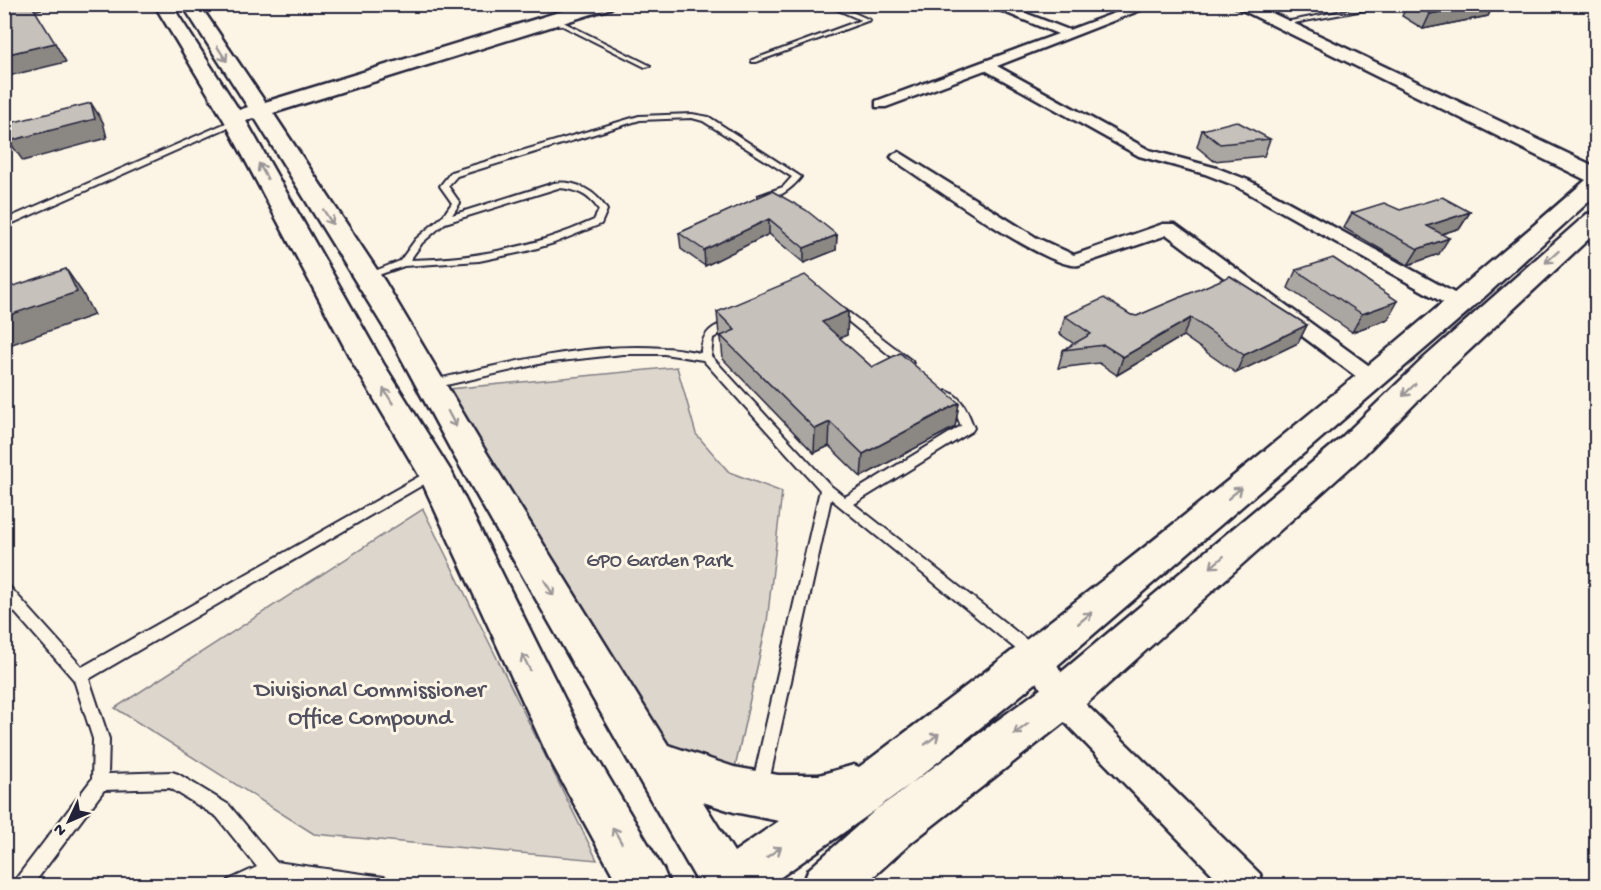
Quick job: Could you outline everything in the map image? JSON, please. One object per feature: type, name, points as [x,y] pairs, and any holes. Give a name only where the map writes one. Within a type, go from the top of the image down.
[{"type":"street","points":[[162,4],[243,117],[367,276],[433,384],[470,454],[726,885],[882,778],[1038,657],[1592,195]]},
{"type":"street","points":[[190,4],[243,117],[368,363],[435,473],[563,741],[646,885]]},
{"type":"street","points":[[243,117],[605,4]]},
{"type":"street","points":[[990,4],[1068,34]]},
{"type":"street","points":[[1111,4],[1131,12]]},
{"type":"street","points":[[881,104],[1151,4]]},
{"type":"street","points":[[1238,4],[1286,22],[1546,147],[1592,156]]},
{"type":"street","points":[[1258,4],[1286,22]]},
{"type":"street","points":[[986,65],[1144,153],[1211,171],[1242,183],[1460,304]]},
{"type":"street","points":[[1546,147],[1568,178],[1592,195]]},
{"type":"street","points":[[1546,147],[1592,195]]},
{"type":"street","points":[[899,157],[1031,242],[1073,261],[1169,228],[1372,378]]},
{"type":"street","points":[[826,885],[896,824],[1061,699],[1352,447],[1451,350],[1592,195]]},
{"type":"street","points":[[1038,657],[1061,699],[1248,885]]},
{"type":"street","points":[[652,761],[702,781],[780,798],[819,798],[882,778]]},
{"type":"lane","points":[[754,61],[867,20],[827,4]]},
{"type":"lane","points":[[1286,22],[1393,4]]},
{"type":"lane","points":[[555,20],[647,66]]},
{"type":"lane","points":[[403,263],[419,241],[443,221],[456,202],[444,186],[454,174],[639,118],[692,116],[706,119],[796,177],[786,189],[753,201]]},
{"type":"lane","points":[[4,224],[243,117]]},
{"type":"lane","points":[[367,276],[403,263],[453,263],[519,252],[578,232],[598,222],[603,210],[598,201],[585,191],[572,185],[557,185],[443,221]]},
{"type":"lane","points":[[822,296],[921,374]]},
{"type":"lane","points":[[741,319],[710,333],[705,340],[706,357],[827,489],[1038,657]]},
{"type":"lane","points":[[433,384],[543,359],[612,352],[664,351],[706,357]]},
{"type":"lane","points":[[845,504],[968,428],[958,404],[940,389]]},
{"type":"lane","points":[[80,675],[435,473]]},
{"type":"lane","points":[[758,794],[827,489]]},
{"type":"lane","points":[[4,590],[80,675],[101,739],[100,782],[21,885]]},
{"type":"lane","points":[[100,782],[172,780],[223,811],[271,870]]},
{"type":"lane","points":[[235,885],[271,870],[384,885]]},
{"type":"green space","name":"GPO Garden Park","points":[[677,367],[696,434],[729,472],[782,492],[767,622],[735,768],[680,754],[625,726],[417,392]]},
{"type":"green space","name":"Divisional Commissioner Office Compound","points":[[423,509],[597,860],[314,834],[115,708]]},
{"type":"building","points":[[4,4],[31,4],[55,43],[4,55]]},
{"type":"building","points":[[1414,4],[1481,4],[1430,14]]},
{"type":"building","points":[[91,103],[95,119],[9,141],[6,124]]},
{"type":"building","points":[[1236,121],[1270,139],[1220,144],[1202,130]]},
{"type":"building","points":[[772,191],[806,210],[837,235],[804,248],[769,219],[704,250],[679,233]]},
{"type":"building","points":[[1442,197],[1470,212],[1427,226],[1449,238],[1418,249],[1352,213],[1384,203],[1400,210]]},
{"type":"building","points":[[1333,258],[1398,301],[1362,314],[1296,270]]},
{"type":"building","points":[[66,269],[77,292],[4,317],[4,289]]},
{"type":"building","points":[[805,275],[848,311],[822,322],[872,367],[900,353],[959,403],[863,454],[830,422],[815,429],[721,336],[735,330],[717,312]]},
{"type":"building","points":[[1230,276],[1307,325],[1244,355],[1191,318],[1123,357],[1104,345],[1063,350],[1091,334],[1065,316],[1104,298],[1131,315],[1137,316]]}]
